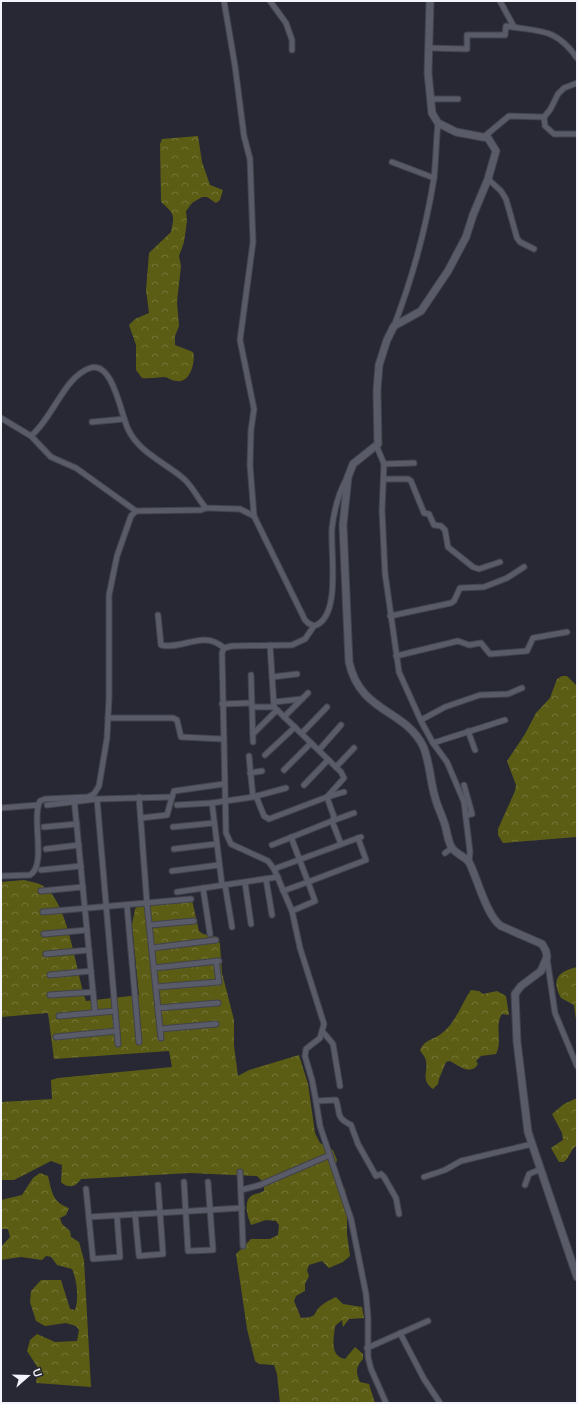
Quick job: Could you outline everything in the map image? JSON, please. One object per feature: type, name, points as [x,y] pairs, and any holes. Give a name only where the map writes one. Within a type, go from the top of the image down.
[{"type":"street","points":[[224,1],[235,66],[244,136],[250,159],[253,242],[240,340],[254,409],[251,430],[250,465],[254,516],[305,620],[314,626]]},
{"type":"street","points":[[270,1],[286,23],[292,40],[292,50]]},
{"type":"street","points":[[394,326],[421,311],[448,271],[466,238],[473,215],[488,179],[496,151],[492,142],[485,136],[456,132],[438,123],[432,113],[430,99],[429,48],[430,1]]},
{"type":"street","points":[[500,1],[514,27]]},
{"type":"street","points":[[429,48],[467,49],[467,35],[505,35],[506,26],[555,35],[563,41],[577,58]]},
{"type":"street","points":[[577,83],[564,88],[558,94],[550,110],[544,117],[545,126],[554,134],[577,134]]},
{"type":"street","points":[[430,99],[458,99]]},
{"type":"street","points":[[485,136],[509,116],[544,117]]},
{"type":"street","points":[[438,123],[434,178],[427,215],[412,275],[379,365],[377,391],[377,447],[384,464],[385,479],[383,518],[385,573],[399,672],[421,720],[433,743],[446,762],[467,801],[472,814],[467,815],[470,852],[469,862]]},
{"type":"street","points":[[392,162],[434,178]]},
{"type":"street","points":[[488,179],[501,191],[506,199],[517,238],[520,242],[534,249]]},
{"type":"street","points":[[31,436],[43,426],[71,383],[85,370],[92,367],[103,371],[112,380],[124,419],[133,438],[162,464],[184,479],[206,508]]},
{"type":"street","points":[[1,418],[31,436],[51,457],[76,468],[136,512],[201,510],[206,508],[240,509],[254,516]]},
{"type":"street","points":[[92,422],[124,419]]},
{"type":"street","points":[[158,615],[161,645],[170,646],[208,639],[224,648],[240,646],[292,645],[305,639],[314,626],[325,619],[330,608],[332,593],[332,528],[343,484],[348,477],[353,464],[377,447]]},
{"type":"street","points":[[384,464],[414,464]]},
{"type":"street","points":[[348,477],[343,525],[347,630],[351,673],[361,691],[409,729],[419,739],[423,748],[434,796],[452,848],[469,862],[496,922],[501,926],[542,944],[545,948],[555,1013],[577,1066]]},
{"type":"street","points":[[385,479],[411,481],[424,513],[429,514],[434,525],[441,526],[445,530],[448,547],[459,557],[479,569],[500,562]]},
{"type":"street","points":[[47,805],[92,795],[98,786],[107,738],[110,595],[117,556],[127,523],[136,512]]},
{"type":"street","points":[[390,616],[451,603],[454,601],[460,588],[484,587],[507,578],[524,566]]},
{"type":"street","points":[[396,656],[458,641],[469,645],[481,643],[490,654],[526,651],[534,638],[567,632]]},
{"type":"street","points":[[270,645],[275,706],[284,717],[336,767],[344,778],[327,797]]},
{"type":"street","points":[[224,648],[221,659],[222,739],[226,833],[231,844],[261,857],[274,869],[292,911],[300,948],[321,1012],[324,1024],[323,1032],[316,1042],[306,1049],[305,1056],[312,1080],[320,1126],[351,1219],[366,1294],[368,1317],[367,1348],[371,1369],[386,1403]]},
{"type":"street","points":[[272,677],[297,674]]},
{"type":"street","points":[[251,675],[253,742]]},
{"type":"street","points":[[421,720],[445,707],[480,695],[508,694],[522,688]]},
{"type":"street","points":[[284,717],[308,693]]},
{"type":"street","points":[[222,704],[275,706],[302,699]]},
{"type":"street","points":[[253,734],[275,706]]},
{"type":"street","points":[[302,733],[327,707]]},
{"type":"street","points":[[108,718],[173,718],[177,720],[181,737],[222,739]]},
{"type":"street","points":[[433,743],[505,720]]},
{"type":"street","points":[[319,750],[341,726]]},
{"type":"street","points":[[265,755],[295,727]]},
{"type":"street","points":[[468,732],[475,750]]},
{"type":"street","points":[[284,770],[311,743]]},
{"type":"street","points":[[336,767],[354,748]]},
{"type":"street","points":[[249,756],[254,796],[264,816],[269,819],[344,792]]},
{"type":"street","points":[[304,785],[328,760]]},
{"type":"street","points":[[250,773],[262,771]]},
{"type":"street","points":[[141,818],[167,815],[174,791],[224,784]]},
{"type":"street","points":[[464,785],[467,801]]},
{"type":"street","points":[[176,805],[212,803],[254,796],[286,788]]},
{"type":"street","points":[[139,797],[147,904],[161,1038]]},
{"type":"street","points":[[1,876],[30,875],[36,867],[38,805],[42,800],[172,797]]},
{"type":"street","points":[[327,797],[334,817],[332,821],[341,844]]},
{"type":"street","points":[[97,799],[118,1044]]},
{"type":"street","points":[[74,800],[95,1012]]},
{"type":"street","points":[[212,803],[219,865],[232,927]]},
{"type":"street","points":[[1,808],[38,805]]},
{"type":"street","points":[[272,844],[354,813]]},
{"type":"street","points":[[173,827],[214,823]]},
{"type":"street","points":[[44,828],[77,824]]},
{"type":"street","points":[[292,837],[315,901],[292,911]]},
{"type":"street","points":[[274,869],[360,837],[366,860],[284,891]]},
{"type":"street","points":[[174,849],[216,844]]},
{"type":"street","points":[[46,849],[79,845]]},
{"type":"street","points":[[445,853],[452,848]]},
{"type":"street","points":[[172,871],[219,865]]},
{"type":"street","points":[[41,870],[81,866]]},
{"type":"street","points":[[176,892],[278,877]]},
{"type":"street","points":[[266,879],[272,915]]},
{"type":"street","points":[[245,883],[251,924]]},
{"type":"street","points":[[41,891],[83,887]]},
{"type":"street","points":[[203,888],[210,934]]},
{"type":"street","points":[[43,912],[127,906],[190,899]]},
{"type":"street","points":[[127,906],[139,1042]]},
{"type":"street","points":[[150,925],[194,921]]},
{"type":"street","points":[[44,934],[87,930]]},
{"type":"street","points":[[152,948],[216,940]]},
{"type":"street","points":[[46,954],[89,950]]},
{"type":"street","points":[[547,957],[542,971],[520,986],[515,994],[517,1042],[528,1132],[577,1277]]},
{"type":"street","points":[[154,968],[218,961],[219,982],[156,987]]},
{"type":"street","points":[[50,975],[91,971]]},
{"type":"street","points":[[50,996],[93,992]]},
{"type":"street","points":[[158,1008],[218,1003]]},
{"type":"street","points":[[59,1016],[116,1011]]},
{"type":"street","points":[[160,1029],[216,1024]]},
{"type":"street","points":[[56,1037],[117,1032]]},
{"type":"street","points":[[323,1032],[333,1044],[340,1086]]},
{"type":"street","points":[[316,1101],[336,1100],[340,1118],[345,1123],[351,1125],[358,1144],[376,1176],[381,1174],[384,1177],[396,1198],[400,1214]]},
{"type":"street","points":[[424,1176],[445,1170],[461,1160],[532,1144]]},
{"type":"street","points":[[241,1190],[260,1185],[330,1155]]},
{"type":"street","points":[[525,1185],[529,1174],[541,1169]]},
{"type":"street","points":[[240,1172],[243,1246]]},
{"type":"street","points":[[184,1182],[188,1251],[213,1250],[208,1182]]},
{"type":"street","points":[[135,1214],[139,1256],[163,1254],[158,1185]]},
{"type":"street","points":[[86,1189],[93,1259],[120,1257],[117,1216]]},
{"type":"street","points":[[89,1217],[242,1208]]},
{"type":"street","points":[[367,1348],[428,1321]]},
{"type":"street","points":[[400,1333],[424,1379],[440,1403]]},
{"type":"green space","points":[[198,136],[202,162],[210,185],[223,190],[220,200],[216,203],[207,197],[202,197],[192,203],[186,211],[187,221],[184,242],[179,256],[181,266],[177,302],[179,326],[175,336],[175,345],[193,352],[193,366],[189,376],[182,381],[174,381],[165,377],[142,378],[136,370],[136,345],[129,325],[135,319],[149,313],[146,290],[149,253],[171,232],[173,221],[171,212],[161,202],[160,144],[162,139]]},
{"type":"green space","points":[[562,676],[567,676],[577,686],[577,837],[503,843],[498,835],[498,829],[515,791],[516,785],[507,761],[525,734],[536,713],[550,698],[557,679]]},
{"type":"green space","points":[[24,880],[42,885],[55,898],[61,910],[71,941],[86,1001],[139,995],[132,925],[135,909],[143,901],[192,900],[199,931],[203,934],[217,937],[220,944],[222,973],[234,1020],[234,1046],[238,1076],[249,1070],[299,1055],[308,1084],[315,1133],[320,1143],[333,1150],[337,1160],[333,1173],[345,1189],[347,1199],[347,1234],[350,1256],[343,1262],[329,1268],[322,1261],[309,1265],[307,1270],[309,1276],[305,1284],[305,1291],[296,1296],[294,1301],[301,1318],[313,1316],[322,1305],[336,1297],[343,1304],[362,1307],[364,1318],[349,1319],[343,1327],[342,1320],[335,1326],[334,1346],[337,1354],[345,1359],[355,1347],[363,1354],[363,1359],[357,1367],[358,1376],[360,1382],[369,1384],[375,1403],[280,1403],[277,1374],[274,1365],[259,1364],[255,1361],[247,1329],[236,1254],[251,1239],[270,1239],[278,1235],[279,1225],[276,1221],[266,1220],[251,1225],[247,1210],[247,1202],[251,1196],[264,1191],[264,1183],[257,1176],[190,1173],[81,1179],[77,1184],[66,1186],[61,1182],[62,1165],[51,1161],[14,1180],[1,1180],[1,1102],[52,1099],[51,1080],[58,1078],[172,1067],[169,1051],[54,1059],[48,1013],[1,1017],[1,882]]},
{"type":"green space","points":[[577,967],[577,1027],[574,1005],[561,998],[556,985],[558,976]]},
{"type":"green space","points":[[471,990],[479,991],[483,994],[497,991],[506,996],[509,1015],[502,1014],[500,1019],[498,1049],[496,1054],[481,1056],[476,1061],[478,1064],[475,1068],[468,1070],[450,1061],[446,1062],[438,1084],[433,1089],[427,1082],[425,1057],[420,1050],[429,1040],[446,1030]]},
{"type":"green space","points":[[577,1098],[577,1145],[564,1162],[559,1162],[551,1148],[563,1140],[562,1133],[552,1114],[564,1104]]},
{"type":"green space","points":[[40,1173],[48,1176],[52,1192],[59,1203],[69,1208],[66,1215],[60,1218],[62,1224],[70,1231],[71,1237],[79,1242],[84,1260],[91,1387],[36,1383],[38,1368],[27,1351],[30,1340],[37,1334],[55,1342],[77,1341],[79,1330],[76,1326],[66,1323],[45,1326],[36,1321],[30,1302],[31,1291],[41,1280],[61,1280],[70,1309],[75,1310],[77,1290],[72,1269],[57,1265],[51,1257],[46,1256],[42,1260],[21,1257],[1,1260],[1,1247],[10,1237],[8,1229],[1,1229],[1,1200],[22,1195],[33,1178]]}]
